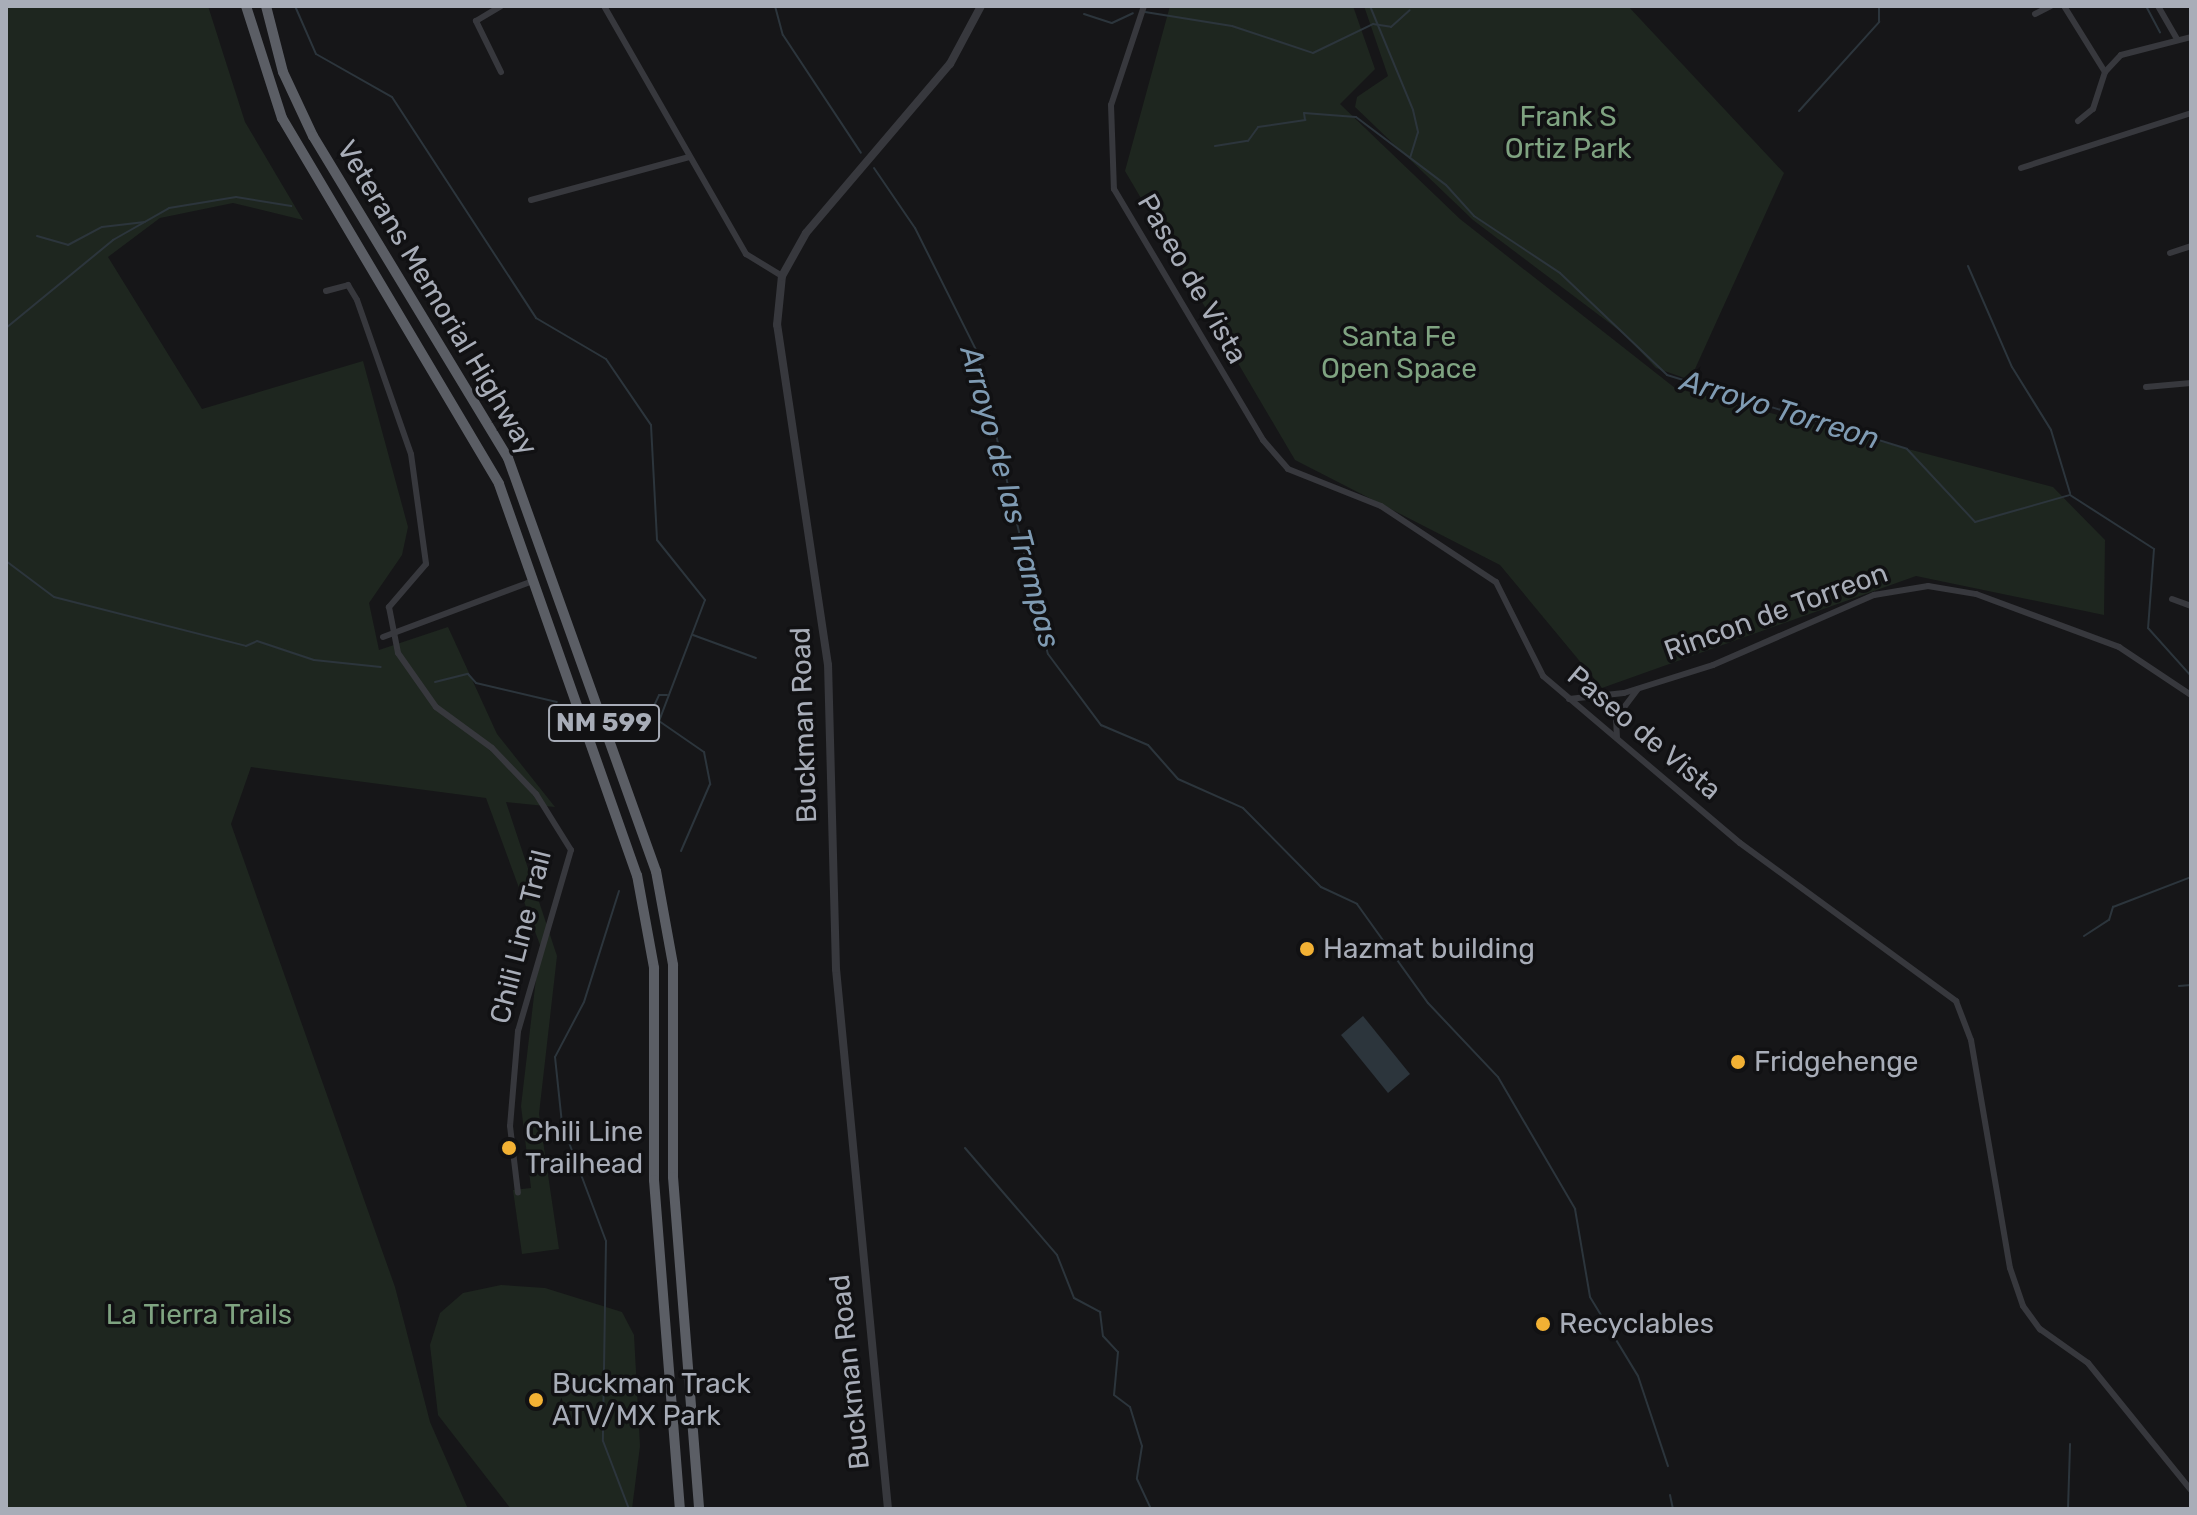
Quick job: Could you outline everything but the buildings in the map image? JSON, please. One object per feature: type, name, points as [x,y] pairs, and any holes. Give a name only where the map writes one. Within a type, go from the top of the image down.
[{"type":"highway","name":"Veterans Memorial Highway","points":[[246,6],[282,118],[484,452],[534,581],[648,920],[654,1180],[680,1509]]},
{"type":"highway","name":"Veterans Memorial Highway","points":[[266,6],[307,125],[508,458],[656,871],[673,965],[675,1212],[699,1509]]},
{"type":"street","points":[[501,6],[476,21],[501,72]]},
{"type":"street","points":[[604,6],[746,254],[782,276]]},
{"type":"street","name":"Buckman Road","points":[[888,1509],[836,969],[828,665],[777,325],[782,276],[806,233],[950,64],[981,6]]},
{"type":"street","name":"Paseo de Vista","points":[[1144,6],[1111,105],[1112,178],[1201,342],[1288,469],[1381,506],[1496,582],[1526,651],[1569,699],[1740,843],[1956,1001],[1971,1040],[2010,1268],[2023,1306],[2040,1329],[2088,1363],[2191,1490]]},
{"type":"street","points":[[2035,14],[2051,6]]},
{"type":"street","points":[[2064,6],[2105,72],[2101,95],[2078,121]]},
{"type":"street","points":[[2158,6],[2177,39]]},
{"type":"street","points":[[2105,72],[2137,48],[2191,37]]},
{"type":"street","points":[[2021,168],[2191,113]]},
{"type":"street","points":[[531,200],[689,157]]},
{"type":"street","points":[[2170,253],[2191,246]]},
{"type":"street","points":[[326,291],[348,285],[357,300],[411,454],[426,564],[389,607],[391,633]]},
{"type":"street","points":[[2146,387],[2191,383]]},
{"type":"street","points":[[383,637],[534,581]]},
{"type":"street","name":"Rincon de Torreon","points":[[1569,699],[1640,686],[1746,653],[1874,595],[1928,586],[1976,594],[2119,647],[2191,695]]},
{"type":"street","points":[[2172,599],[2191,606]]},
{"type":"street","name":"Chili Line Trail","points":[[391,633],[436,707],[513,768],[571,850],[518,1031],[510,1126],[518,1193]]},
{"type":"street","name":"Rincon de Torreon","points":[[1617,739],[1616,718],[1640,686]]},
{"type":"green space","name":"La Tierra Trails","points":[[6,6],[208,6],[245,122],[303,220],[233,203],[160,218],[108,257],[202,409],[363,361],[408,527],[402,555],[369,603],[379,650],[448,627],[497,734],[555,807],[506,802],[557,956],[539,1114],[559,1249],[522,1254],[513,1190],[531,1188],[521,1106],[540,945],[486,798],[251,767],[231,824],[395,1287],[430,1422],[468,1509],[6,1509]]},
{"type":"green space","name":"Santa Fe Open Space","points":[[1170,6],[1353,6],[1375,69],[1340,104],[1460,219],[1675,388],[2053,487],[2105,540],[2104,615],[1916,576],[1602,688],[1500,565],[1295,460],[1125,171]]},
{"type":"green space","name":"Frank S Ortiz Park","points":[[1364,6],[1628,6],[1784,173],[1690,380],[1656,368],[1624,334],[1473,220],[1355,107],[1357,97],[1388,76]]},
{"type":"green space","name":"Buckman Track ATV/MX Park","points":[[501,1285],[545,1288],[622,1312],[634,1335],[640,1446],[632,1509],[511,1509],[438,1415],[430,1345],[440,1313],[463,1293]]},
{"type":"shaded area","points":[[1363,1016],[1410,1074],[1388,1093],[1341,1035]]},
{"type":"waterway","points":[[295,6],[316,54],[392,97],[536,318],[606,359],[651,425],[657,540],[705,600],[659,721],[704,752],[710,784],[681,851]]},
{"type":"waterway","name":"Arroyo de las Trampas","points":[[775,6],[783,35],[861,153]]},
{"type":"waterway","points":[[1370,6],[1413,110],[1418,132],[1410,158]]},
{"type":"waterway","points":[[1799,111],[1879,22],[1879,6]]},
{"type":"waterway","points":[[2146,6],[2160,32]]},
{"type":"waterway","points":[[1145,12],[1232,26],[1313,53],[1373,24],[1391,27],[1410,10]]},
{"type":"waterway","points":[[1084,14],[1112,23],[1133,13]]},
{"type":"waterway","name":"Arroyo Torreon","points":[[1215,146],[1248,141],[1258,127],[1305,120],[1304,113],[1356,117],[1446,185],[1474,216],[1560,273],[1667,375],[1907,449],[1975,522],[2070,495],[2154,549],[2148,628],[2191,676]]},
{"type":"waterway","name":"Arroyo de las Trampas","points":[[874,168],[915,228],[976,350],[1048,654],[1101,725],[1148,745],[1178,779],[1243,808],[1321,887],[1357,904],[1428,1003],[1498,1077],[1575,1209],[1590,1297],[1638,1376],[1668,1466]]},
{"type":"waterway","points":[[6,328],[113,240],[169,208],[236,197],[291,206]]},
{"type":"waterway","points":[[37,236],[68,245],[102,227],[145,222]]},
{"type":"waterway","points":[[1968,266],[2012,367],[2051,430],[2070,493]]},
{"type":"waterway","points":[[6,561],[54,597],[246,646],[257,641],[314,660],[381,667]]},
{"type":"waterway","points":[[693,635],[756,658]]},
{"type":"waterway","points":[[435,682],[468,674],[476,683],[557,702]]},
{"type":"waterway","points":[[629,711],[653,708],[659,695],[667,695]]},
{"type":"waterway","points":[[2084,936],[2109,920],[2113,907],[2191,877]]},
{"type":"waterway","points":[[619,891],[584,1002],[555,1057],[562,1124],[606,1241],[603,1441],[629,1509]]},
{"type":"waterway","points":[[2179,986],[2191,985]]},
{"type":"waterway","points":[[965,1148],[1057,1255],[1074,1298],[1100,1312],[1103,1336],[1118,1352],[1114,1395],[1130,1407],[1142,1446],[1137,1479],[1151,1509]]},
{"type":"waterway","points":[[2068,1509],[2070,1444]]},
{"type":"waterway","name":"Arroyo de las Trampas","points":[[1670,1495],[1673,1509]]},
{"type":"place","name":"Hazmat building","points":[[1307,949]]},
{"type":"place","name":"Fridgehenge","points":[[1738,1062]]},
{"type":"place","name":"Chili Line Trailhead","points":[[509,1148]]},
{"type":"place","name":"Recyclables","points":[[1543,1324]]},
{"type":"place","name":"Buckman Track ATV/MX Park","points":[[536,1400]]}]
